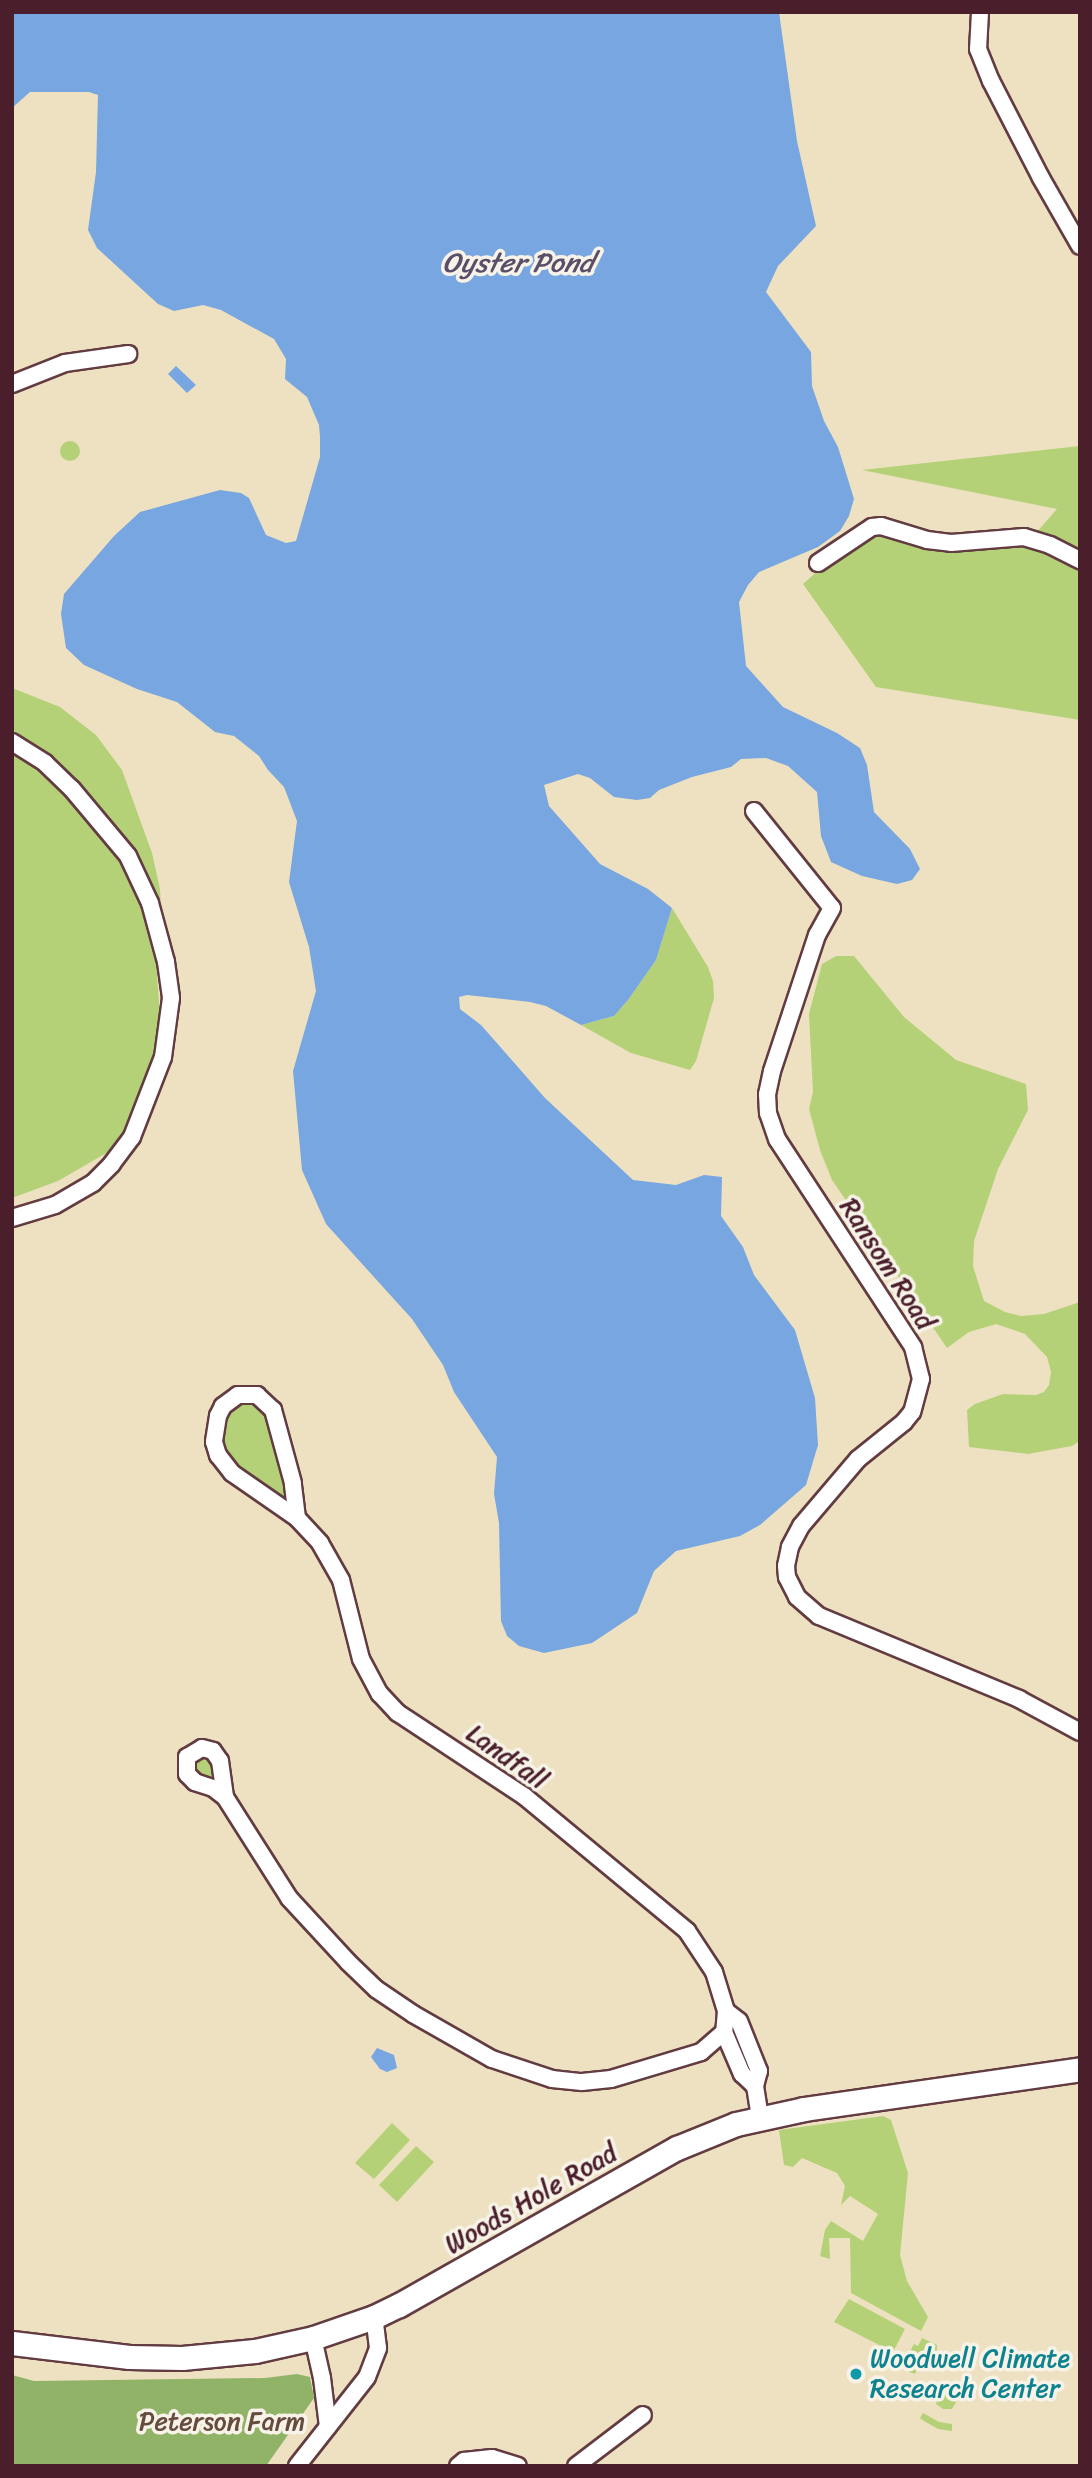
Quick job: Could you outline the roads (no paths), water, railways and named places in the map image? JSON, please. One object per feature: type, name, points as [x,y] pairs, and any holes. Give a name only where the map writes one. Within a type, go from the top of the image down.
[{"type":"highway","name":"Woods Hole Road","points":[[12,2343],[117,2356],[182,2358],[255,2351],[313,2338],[374,2318],[677,2148],[760,2117],[1080,2069]]},
{"type":"street","points":[[980,12],[978,49],[991,81],[1080,246]]},
{"type":"street","points":[[12,384],[65,363],[128,354]]},
{"type":"street","points":[[818,563],[872,527],[881,526],[927,540],[951,542],[1024,537],[1050,545],[1080,560]]},
{"type":"street","points":[[12,742],[45,762],[72,789],[128,856],[150,904],[166,962],[171,998],[163,1057],[132,1137],[119,1155],[93,1183],[55,1205],[12,1218]]},
{"type":"street","name":"Ransom Road","points":[[754,811],[832,908],[817,934],[775,1060],[767,1094],[768,1113],[777,1139],[788,1157],[913,1346],[921,1379],[912,1412],[904,1422],[858,1459],[801,1526],[790,1547],[787,1577],[797,1597],[819,1616],[1019,1699],[1080,1732]]},
{"type":"street","name":"Landfall","points":[[297,1518],[293,1483],[273,1410],[257,1395],[238,1395],[223,1406],[218,1416],[214,1442],[218,1455],[241,1480],[297,1518],[320,1544],[337,1571],[364,1666],[389,1706],[512,1787],[687,1931],[715,1972],[726,2011],[724,2032],[742,2074],[755,2086]]},
{"type":"street","points":[[225,1797],[289,1898],[348,1962],[376,1989],[413,2014],[492,2059],[552,2079],[583,2082],[611,2079],[701,2052],[724,2032]]},
{"type":"street","name":"Landfall","points":[[726,2011],[739,2021],[759,2071],[755,2086],[760,2117]]},
{"type":"street","points":[[297,2466],[359,2390],[375,2360],[378,2336],[374,2318]]},
{"type":"street","points":[[313,2338],[322,2378],[328,2427]]},
{"type":"street","points":[[576,2466],[643,2415]]},
{"type":"street","points":[[458,2466],[464,2461],[492,2458],[518,2466]]},
{"type":"water","name":"Oyster Pond","points":[[12,12],[779,12],[797,141],[816,226],[778,266],[766,292],[811,352],[812,386],[824,421],[838,447],[854,499],[849,516],[840,531],[818,547],[759,572],[748,585],[739,602],[746,666],[783,707],[837,733],[860,748],[867,765],[874,812],[910,849],[920,869],[912,880],[897,884],[862,876],[831,862],[821,836],[817,792],[788,766],[766,758],[741,759],[731,767],[692,777],[659,790],[650,798],[637,800],[614,797],[590,778],[578,774],[544,785],[549,806],[600,864],[648,889],[672,908],[656,960],[614,1016],[581,1025],[546,1006],[530,1002],[467,995],[459,997],[460,1009],[481,1025],[545,1098],[633,1180],[676,1185],[704,1175],[722,1177],[721,1216],[743,1247],[754,1275],[795,1330],[815,1398],[818,1445],[806,1485],[760,1525],[740,1536],[676,1551],[654,1571],[637,1613],[592,1643],[544,1653],[519,1646],[507,1636],[501,1621],[499,1523],[494,1494],[497,1457],[454,1392],[443,1365],[412,1319],[326,1224],[302,1170],[293,1071],[316,991],[309,947],[289,882],[297,821],[284,787],[259,756],[234,736],[215,732],[177,702],[137,689],[84,665],[66,648],[61,614],[64,594],[114,536],[140,512],[220,490],[241,493],[249,498],[266,535],[286,543],[296,541],[320,457],[319,425],[307,397],[285,379],[286,359],[274,339],[221,310],[203,305],[174,311],[158,304],[97,248],[88,230],[96,172],[98,95],[89,92],[30,92],[12,108]]},
{"type":"water","points":[[176,366],[196,385],[187,393],[168,374]]},
{"type":"water","points":[[377,2048],[394,2055],[397,2068],[387,2072],[380,2069],[371,2057]]},
{"type":"place","name":"Woodwell Climate Research Center","points":[[856,2374]]},
{"type":"park label","name":"Peterson Farm","points":[[222,2422]]}]
